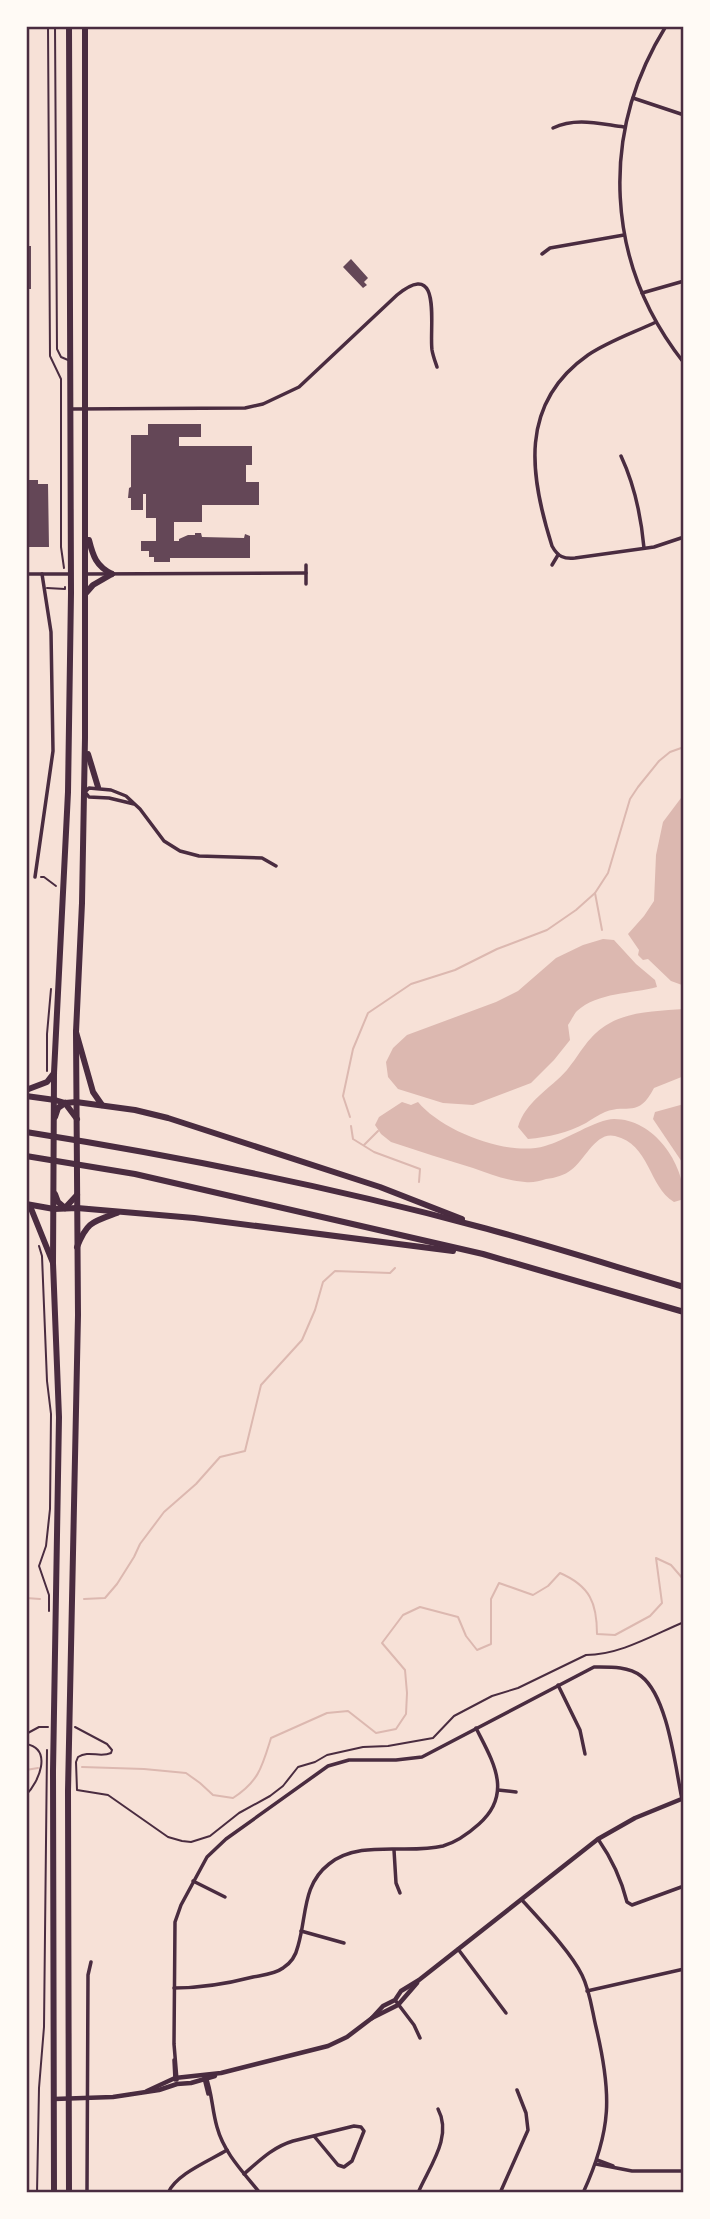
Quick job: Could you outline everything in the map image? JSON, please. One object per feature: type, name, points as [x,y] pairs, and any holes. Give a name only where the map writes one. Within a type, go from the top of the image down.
[{"type":"highway","points":[[54,2193],[58,1407],[53,1263],[55,1100],[51,1072],[68,792],[71,574],[69,26]]},
{"type":"highway","points":[[69,2193],[68,1729],[78,1367],[76,1032],[85,792],[85,26]]},
{"type":"highway","points":[[69,51],[85,47]]},
{"type":"highway","points":[[70,90],[86,90]]},
{"type":"highway","points":[[86,531],[96,563],[112,574]]},
{"type":"highway","points":[[71,574],[86,574]]},
{"type":"highway","points":[[86,593],[93,585],[112,574]]},
{"type":"highway","points":[[85,738],[98,787]]},
{"type":"highway","points":[[68,792],[85,792]]},
{"type":"highway","points":[[76,1032],[93,1092],[103,1105]]},
{"type":"highway","points":[[26,1090],[47,1082],[51,1072]]},
{"type":"highway","points":[[26,1096],[135,1110],[179,1121],[380,1187],[480,1227]]},
{"type":"highway","points":[[55,1120],[58,1108],[65,1103]]},
{"type":"highway","points":[[65,1103],[77,1122]]},
{"type":"highway","points":[[26,1132],[278,1180],[480,1227],[684,1287]]},
{"type":"highway","points":[[26,1156],[135,1174],[483,1254],[684,1312]]},
{"type":"highway","points":[[55,1190],[58,1202],[65,1208]]},
{"type":"highway","points":[[65,1208],[77,1191]]},
{"type":"highway","points":[[28,1205],[54,1209],[77,1208],[194,1217],[403,1246],[483,1254]]},
{"type":"highway","points":[[28,1205],[53,1263]]},
{"type":"highway","points":[[77,1247],[89,1224],[122,1211]]},
{"type":"highway","points":[[58,1505],[74,1505]]},
{"type":"street","points":[[666,26],[643,68],[624,127],[620,207],[634,275],[656,322],[684,363]]},
{"type":"street","points":[[632,97],[684,115]]},
{"type":"street","points":[[553,128],[577,121],[624,127]]},
{"type":"street","points":[[542,254],[550,248],[624,235]]},
{"type":"street","points":[[642,293],[684,281]]},
{"type":"street","points":[[70,409],[245,408],[262,404],[299,387],[397,295],[408,287],[419,284],[427,288],[431,298],[432,351],[436,367]]},
{"type":"street","points":[[656,322],[599,348],[562,379],[543,411],[536,438],[534,469],[551,542],[558,555],[564,558],[644,548],[684,537]]},
{"type":"street","points":[[621,456],[639,504],[644,548]]},
{"type":"street","points":[[552,565],[558,555]]},
{"type":"street","points":[[306,565],[306,584]]},
{"type":"street","points":[[86,574],[306,573]]},
{"type":"street","points":[[26,574],[71,574]]},
{"type":"street","points":[[35,877],[53,751],[51,632],[42,574]]},
{"type":"street","points":[[134,804],[89,797],[85,792],[89,788],[98,787],[119,792],[134,804],[164,841],[180,851],[198,856],[262,858],[276,866]]},
{"type":"street","points":[[54,2099],[147,2091],[176,2080],[205,2078],[328,2046],[347,2037],[383,2006],[396,2002],[401,1991],[523,1900],[598,1839],[635,1818],[683,1799],[657,1695],[640,1676],[618,1667],[594,1667],[435,1751],[416,1758],[349,1760],[328,1766],[219,1844],[207,1857],[193,1881],[175,1922],[173,2067],[176,2080]]},
{"type":"street","points":[[558,1684],[580,1730],[585,1754]]},
{"type":"street","points":[[174,1988],[209,1987],[276,1971],[293,1958],[298,1948],[309,1890],[315,1878],[328,1864],[352,1853],[436,1847],[460,1839],[480,1823],[495,1804],[498,1790],[495,1767],[476,1728]]},
{"type":"street","points":[[498,1790],[516,1792]]},
{"type":"street","points":[[598,1839],[611,1857],[627,1902],[632,1905],[684,1886]]},
{"type":"street","points":[[394,1850],[396,1883],[400,1894]]},
{"type":"street","points":[[193,1881],[225,1898]]},
{"type":"street","points":[[523,1900],[583,1976],[604,2060],[607,2088],[606,2125],[597,2162],[583,2193]]},
{"type":"street","points":[[301,1931],[344,1943]]},
{"type":"street","points":[[458,1949],[506,2013]]},
{"type":"street","points":[[88,2193],[88,1975],[91,1962]]},
{"type":"street","points":[[587,1991],[684,1969]]},
{"type":"street","points":[[396,2002],[414,2025],[420,2038]]},
{"type":"street","points":[[205,2078],[217,2126],[227,2150],[260,2193]]},
{"type":"street","points":[[500,2193],[528,2130],[526,2113],[517,2090]]},
{"type":"street","points":[[418,2193],[443,2135],[443,2123],[438,2109]]},
{"type":"street","points":[[244,2174],[275,2148],[287,2143],[314,2136],[357,2126],[364,2131],[352,2161],[344,2167],[338,2165],[314,2136]]},
{"type":"street","points":[[169,2193],[180,2178],[227,2150]]},
{"type":"street","points":[[597,2162],[632,2171],[684,2171]]},
{"type":"lane","points":[[55,26],[57,349],[61,358],[87,359]]},
{"type":"path","points":[[48,26],[50,356],[61,379],[63,561]]},
{"type":"path","points":[[44,588],[65,589]]},
{"type":"path","points":[[35,877],[44,877],[57,887]]},
{"type":"path","points":[[51,1072],[47,1034],[52,984]]},
{"type":"path","points":[[38,1244],[42,1256],[47,1381],[51,1414],[50,1509],[46,1546],[40,1566],[49,1595]]},
{"type":"path","points":[[68,1729],[79,1728],[110,1746],[112,1750],[109,1755],[85,1753],[78,1757],[77,1790],[108,1795],[168,1837],[191,1842],[210,1836],[239,1813],[270,1796],[283,1786],[298,1767],[334,1753],[433,1738],[454,1716],[492,1696],[518,1688],[586,1655],[615,1651],[684,1622]]},
{"type":"path","points":[[26,1734],[39,1727],[55,1729]]},
{"type":"path","points":[[37,2193],[39,2077],[44,2027],[47,1743]]},
{"type":"path","points":[[26,1744],[37,1748],[41,1765],[40,1774],[26,1795]]},
{"type":"shaded area","points":[[684,794],[682,985],[671,981],[648,959],[643,960],[628,934],[654,901],[656,855],[663,822]]},
{"type":"shaded area","points":[[603,939],[614,940],[655,980],[657,987],[595,1000],[577,1011],[568,1025],[570,1040],[531,1083],[473,1105],[443,1103],[398,1089],[388,1077],[386,1062],[393,1048],[407,1035],[496,1002],[518,991],[556,958]]},
{"type":"shaded area","points":[[684,1009],[684,1076],[654,1088],[638,1107],[605,1112],[565,1132],[528,1139],[518,1127],[526,1110],[567,1070],[590,1039],[602,1028],[618,1019],[636,1014]]},
{"type":"shaded area","points":[[402,1102],[411,1105],[418,1102],[429,1113],[459,1132],[495,1145],[513,1148],[545,1146],[607,1120],[628,1121],[642,1126],[664,1146],[679,1171],[684,1199],[674,1202],[665,1195],[635,1147],[627,1140],[615,1136],[608,1136],[596,1142],[566,1173],[530,1182],[499,1177],[391,1142],[375,1125],[379,1117]]},
{"type":"shaded area","points":[[684,1104],[684,1165],[653,1119],[655,1112]]},
{"type":"building","points":[[26,246],[31,246],[31,289],[26,289]]},
{"type":"building","points":[[351,259],[368,278],[364,282],[367,285],[363,288],[343,267]]},
{"type":"building","points":[[148,424],[201,424],[201,437],[179,437],[179,446],[252,446],[252,465],[246,465],[246,482],[259,482],[259,505],[202,505],[202,522],[174,522],[174,541],[195,533],[201,533],[202,537],[244,538],[245,534],[250,536],[250,558],[170,558],[170,562],[154,562],[154,557],[149,557],[149,551],[141,551],[141,541],[156,541],[156,518],[146,518],[146,494],[143,494],[143,510],[131,510],[131,498],[128,498],[131,487],[131,435],[148,435]]},
{"type":"building","points":[[26,480],[38,480],[38,484],[48,484],[49,547],[26,547]]},
{"type":"waterway","points":[[350,1117],[343,1096],[353,1049],[368,1013],[411,984],[455,970],[497,949],[547,930],[576,910],[595,893],[608,873],[630,799],[659,761],[670,752],[684,747]]},
{"type":"waterway","points":[[595,893],[602,930]]},
{"type":"waterway","points":[[351,1126],[353,1139],[374,1152],[420,1169],[419,1182]]},
{"type":"waterway","points":[[364,1145],[378,1131]]},
{"type":"waterway","points":[[84,1599],[105,1598],[164,1512],[196,1484],[220,1457],[245,1451],[261,1385],[302,1340],[323,1282],[335,1271],[390,1273],[395,1268]]},
{"type":"waterway","points":[[82,1767],[186,1773],[213,1795],[233,1798],[254,1779],[271,1738],[327,1713],[348,1711],[376,1733],[396,1729],[406,1714],[405,1670],[382,1643],[403,1615],[420,1607],[458,1617],[466,1636],[477,1650],[491,1644],[491,1599],[499,1583],[533,1595],[548,1586],[560,1573],[578,1584],[590,1597],[597,1634],[615,1635],[650,1616],[662,1603],[656,1558],[671,1565],[684,1580]]},
{"type":"waterway","points":[[26,1598],[40,1599]]},
{"type":"waterway","points":[[26,1770],[38,1768]]}]
